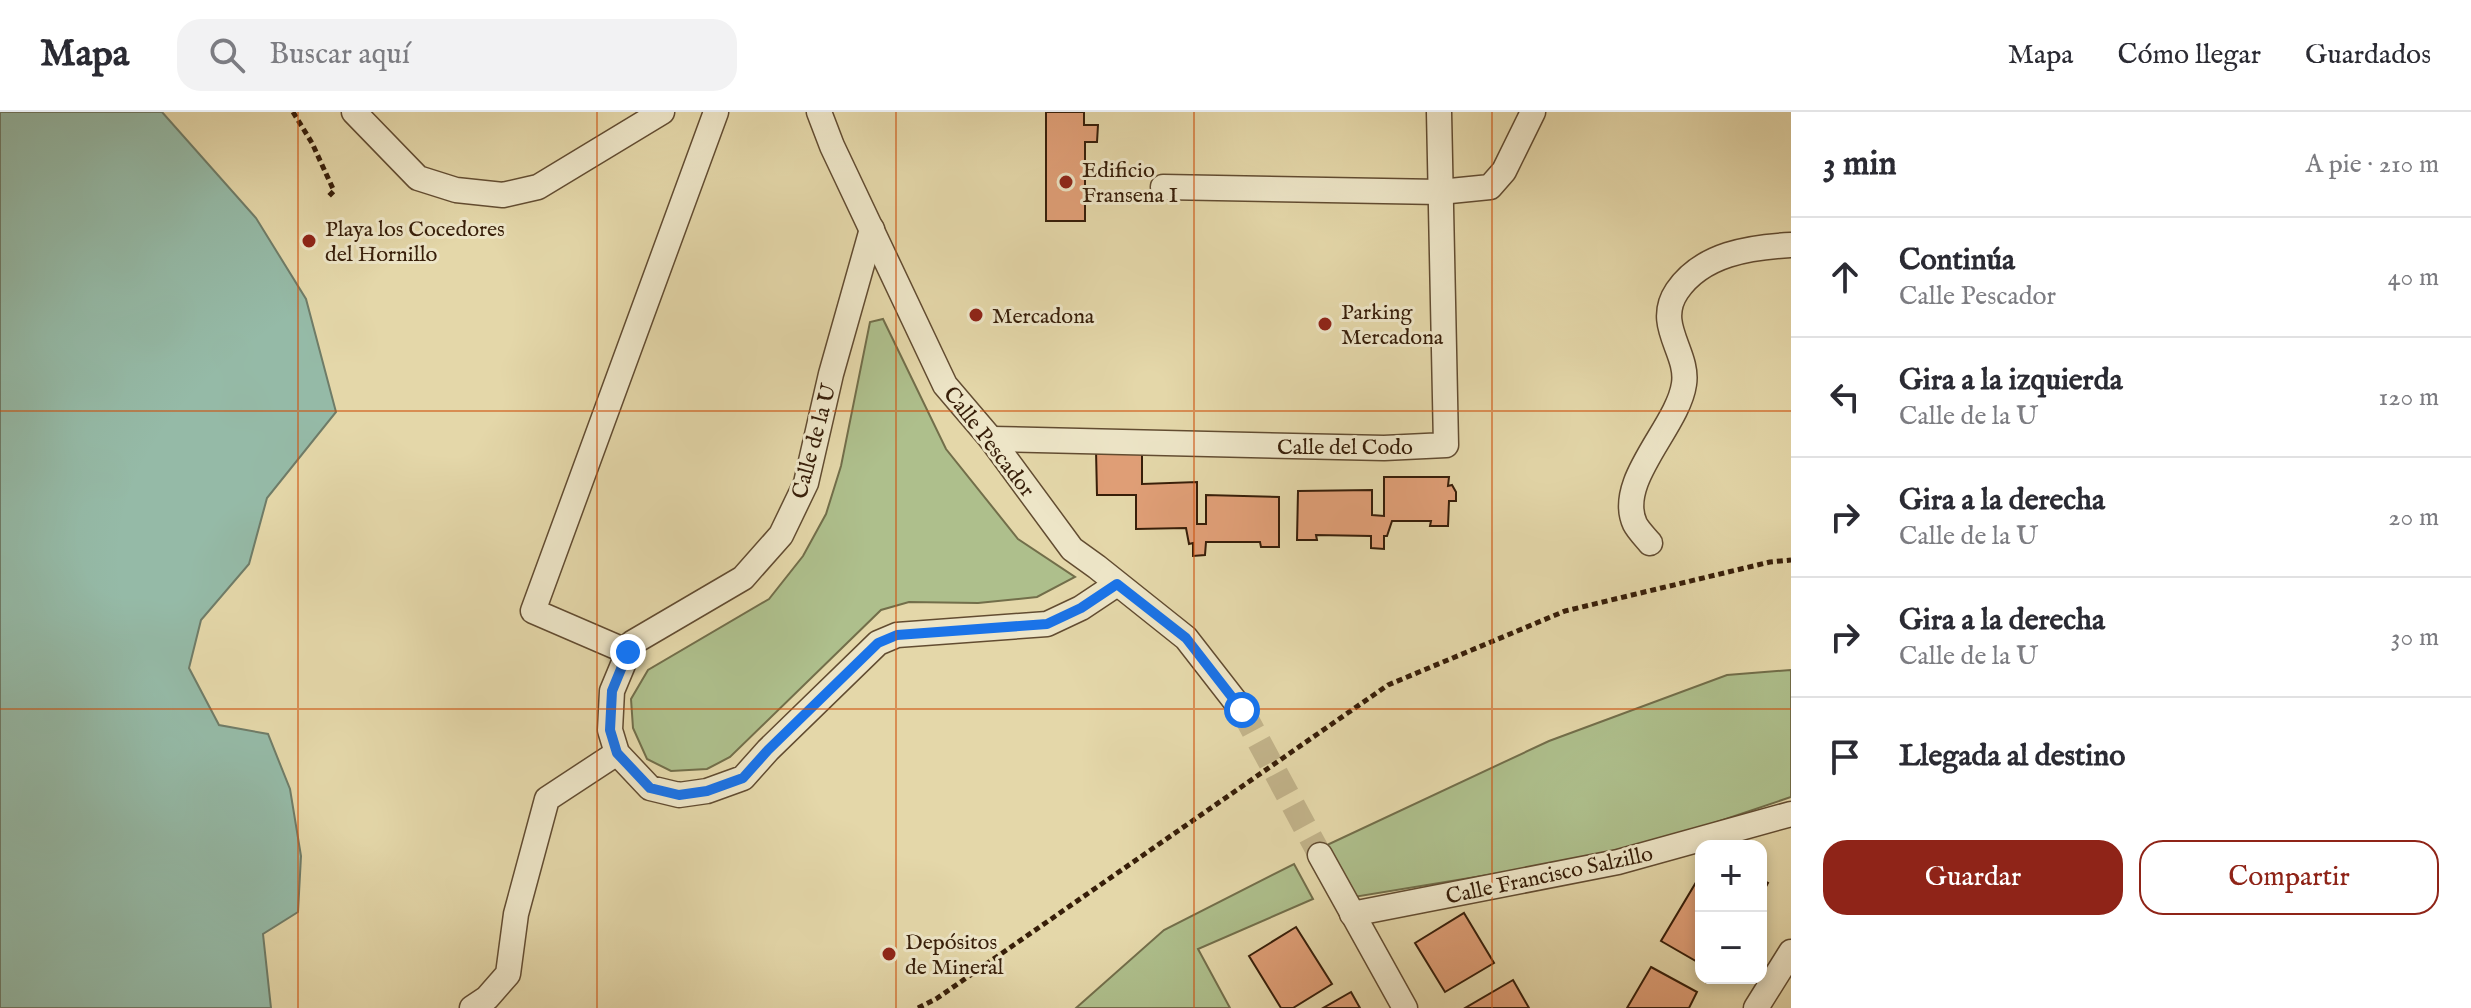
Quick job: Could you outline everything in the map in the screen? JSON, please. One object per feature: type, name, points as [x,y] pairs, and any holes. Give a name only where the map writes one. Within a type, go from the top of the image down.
[{"type":"street","points":[[354,112],[418,178],[456,190],[503,195],[538,187],[662,112]]},
{"type":"street","points":[[628,652],[533,611],[716,112]]},
{"type":"street","name":"Calle Pescador","points":[[819,112],[832,146],[945,385],[991,439],[1072,549],[1186,638],[1242,710]]},
{"type":"street","name":"Calle del Codo","points":[[991,439],[1384,448],[1446,445],[1439,112]]},
{"type":"street","points":[[1163,187],[1440,192],[1490,187],[1504,171],[1533,112]]},
{"type":"street","name":"Calle de la U","points":[[617,753],[610,730],[612,691],[632,643],[743,578],[781,535],[806,483],[831,374],[872,229]]},
{"type":"street","points":[[1650,543],[1635,524],[1631,506],[1635,483],[1673,416],[1684,385],[1684,366],[1673,341],[1668,313],[1675,293],[1692,274],[1720,257],[1754,247],[1791,245]]},
{"type":"street","points":[[472,1008],[487,998],[508,974],[516,914],[547,799],[617,753],[650,788],[679,795],[707,791],[743,778],[878,643],[897,635],[1047,624],[1081,608],[1117,584]]},
{"type":"street","name":"Calle Francisco Salzillo","points":[[1352,914],[1618,862],[1791,814]]},
{"type":"street","points":[[1320,855],[1405,1008]]},
{"type":"street","points":[[1756,1008],[1791,952]]},
{"type":"path","points":[[293,112],[312,143],[334,191],[329,196]]},
{"type":"path","points":[[918,1008],[936,999],[1388,685],[1565,611],[1770,562],[1791,560]]},
{"type":"shaded area","points":[[0,112],[162,112],[256,218],[306,299],[336,412],[267,498],[249,564],[201,620],[189,668],[219,725],[268,734],[290,789],[301,856],[298,912],[263,934],[271,1008],[0,1008]]},
{"type":"shaded area","points":[[883,319],[946,449],[1018,539],[1075,577],[1037,597],[978,603],[909,602],[881,610],[730,757],[707,769],[671,771],[647,759],[633,728],[631,699],[648,670],[769,599],[803,556],[826,514],[841,466],[870,322]]},
{"type":"shaded area","points":[[1791,670],[1791,797],[1705,826],[1592,858],[1354,897],[1327,845],[1549,741],[1727,675]]},
{"type":"shaded area","points":[[1294,864],[1313,899],[1198,949],[1230,1008],[1076,1008],[1164,930]]},
{"type":"building","name":"Edificio Fransena I","points":[[1046,112],[1084,112],[1084,125],[1098,125],[1097,142],[1085,142],[1085,221],[1046,221]]},
{"type":"building","points":[[1096,450],[1142,451],[1142,484],[1197,482],[1197,524],[1206,524],[1206,495],[1279,497],[1279,547],[1261,547],[1260,542],[1206,542],[1205,555],[1193,556],[1193,543],[1189,544],[1186,528],[1136,529],[1136,495],[1097,495]]},
{"type":"building","points":[[1384,477],[1449,477],[1448,486],[1452,485],[1456,492],[1456,501],[1449,501],[1448,526],[1430,526],[1431,521],[1392,521],[1387,536],[1384,536],[1384,549],[1371,548],[1371,536],[1316,535],[1317,540],[1297,540],[1298,491],[1372,490],[1372,515],[1384,516]]},
{"type":"building","points":[[1695,884],[1695,961],[1661,941]]},
{"type":"building","points":[[1464,913],[1494,963],[1445,992],[1415,943]]},
{"type":"building","points":[[1296,927],[1332,984],[1293,1008],[1281,1008],[1249,956]]},
{"type":"building","points":[[1651,967],[1697,992],[1689,1008],[1627,1008]]},
{"type":"building","points":[[1513,980],[1529,1008],[1465,1008]]},
{"type":"building","points":[[1351,992],[1360,1008],[1323,1008]]},
{"type":"tunnel","points":[[1242,710],[1320,855]]},
{"type":"place","name":"Edificio Fransena I","points":[[1066,182]]},
{"type":"place","name":"Playa los Cocedores del Hornillo","points":[[309,241]]},
{"type":"place","name":"Mercadona","points":[[976,315]]},
{"type":"place","name":"Parking Mercadona","points":[[1325,324]]},
{"type":"place","name":"Depósitos de Mineral","points":[[889,954]]},
{"type":"route","points":[[628,652],[612,691],[610,730],[617,753],[650,788],[679,795],[707,791],[743,778],[878,643],[897,635],[1047,624],[1081,608],[1117,584],[1186,638],[1242,710]]}]
